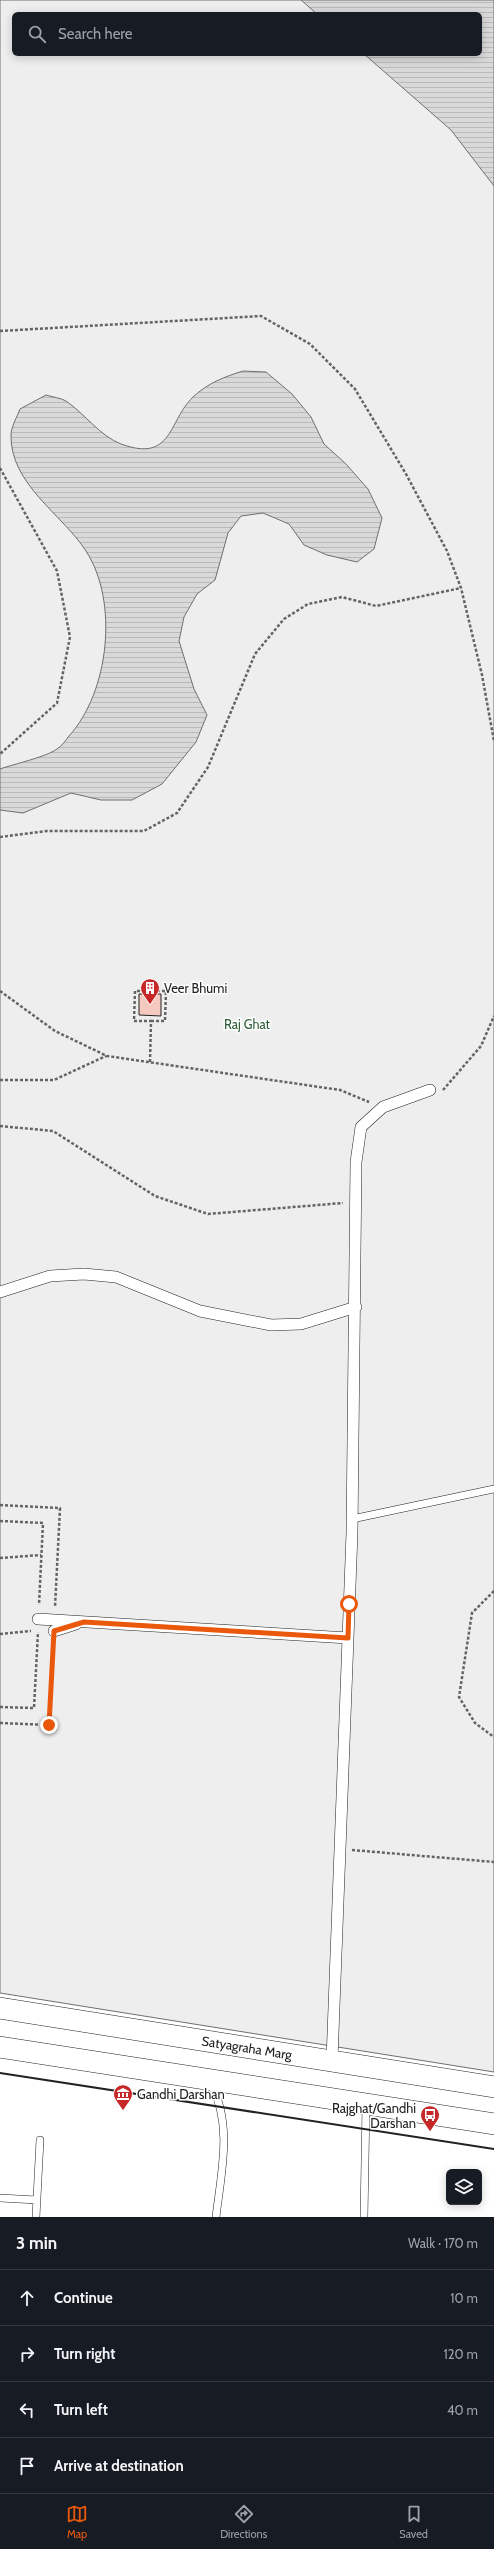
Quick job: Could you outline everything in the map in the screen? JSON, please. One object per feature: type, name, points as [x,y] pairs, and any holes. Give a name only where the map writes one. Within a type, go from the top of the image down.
[{"type":"main road","name":"Satyagraha Marg","points":[[0,2008],[494,2087]]},
{"type":"main road","points":[[0,2047],[494,2124]]},
{"type":"street","points":[[332,2060],[352,1519],[356,1307],[356,1162],[361,1127],[382,1107],[430,1090]]},
{"type":"street","points":[[0,1292],[50,1276],[84,1274],[116,1277],[200,1311],[271,1325],[301,1324],[356,1307]]},
{"type":"street","points":[[55,1612],[84,1622]]},
{"type":"street","points":[[38,1625],[84,1622],[348,1638]]},
{"type":"street","points":[[54,1631],[84,1622]]},
{"type":"lane","points":[[352,1519],[494,1488]]},
{"type":"lane","points":[[209,2080],[218,2097],[224,2131],[216,2217]]},
{"type":"lane","points":[[364,2217],[366,2105]]},
{"type":"lane","points":[[36,2217],[40,2140]]},
{"type":"lane","points":[[0,2198],[37,2200]]},
{"type":"path","points":[[0,331],[261,316],[310,344],[355,389],[424,506],[447,551],[461,588],[482,675],[494,741]]},
{"type":"path","points":[[0,468],[57,571],[70,637],[57,703],[0,754]]},
{"type":"path","points":[[0,837],[46,831],[144,831],[170,817],[177,813],[208,767],[255,654],[284,619],[308,604],[342,597],[376,606],[461,588]]},
{"type":"path","points":[[0,991],[55,1030],[107,1056],[340,1090],[382,1107]]},
{"type":"path","points":[[135,991],[166,991],[165,1021],[151,1021],[134,1021],[135,991]]},
{"type":"path","points":[[430,1090],[445,1090],[481,1046],[494,1016]]},
{"type":"path","points":[[150,1062],[151,1021]]},
{"type":"path","points":[[0,1080],[54,1080],[107,1056]]},
{"type":"path","points":[[0,1126],[53,1131],[155,1196],[208,1214],[356,1202]]},
{"type":"path","points":[[0,1505],[60,1508],[55,1612]]},
{"type":"path","points":[[0,1558],[42,1555]]},
{"type":"path","points":[[494,1591],[472,1613],[460,1697],[475,1723],[494,1737]]},
{"type":"path","points":[[0,1634],[38,1625]]},
{"type":"path","points":[[0,1723],[49,1725],[54,1631]]},
{"type":"path","points":[[340,1849],[494,1862]]},
{"type":"green space","name":"Raj Ghat","points":[[0,0],[494,0],[494,2072],[0,1993]]},
{"type":"shaded area","points":[[301,0],[494,0],[494,186],[451,130],[366,56],[482,56],[482,12],[315,12]]},
{"type":"shaded area","points":[[243,371],[266,372],[292,394],[311,417],[324,444],[346,464],[368,489],[382,518],[374,549],[357,562],[327,555],[304,545],[289,524],[263,513],[241,516],[228,533],[215,580],[197,594],[184,617],[179,641],[194,689],[207,715],[196,742],[162,784],[132,800],[101,800],[71,793],[23,813],[0,810],[0,769],[45,755],[57,749],[64,743],[83,718],[93,696],[101,672],[105,646],[106,620],[103,595],[96,572],[86,551],[76,537],[39,498],[19,469],[13,453],[11,432],[20,409],[46,395],[59,398],[73,406],[106,436],[113,440],[121,444],[138,448],[151,448],[160,444],[167,437],[185,407],[193,397],[216,381]]},
{"type":"building","name":"Veer Bhumi","points":[[139,994],[161,994],[161,1016],[139,1015]]},
{"type":"wall","points":[[0,2073],[494,2149]]},
{"type":"place","name":"Veer Bhumi","points":[[150,1005]]},
{"type":"place","name":"Gandhi Darshan","points":[[123,2111]]},
{"type":"place","name":"Rajghat/Gandhi Darshan","points":[[430,2132]]},
{"type":"route","points":[[49,1725],[54,1631],[84,1622],[348,1638],[349,1604]]}]
